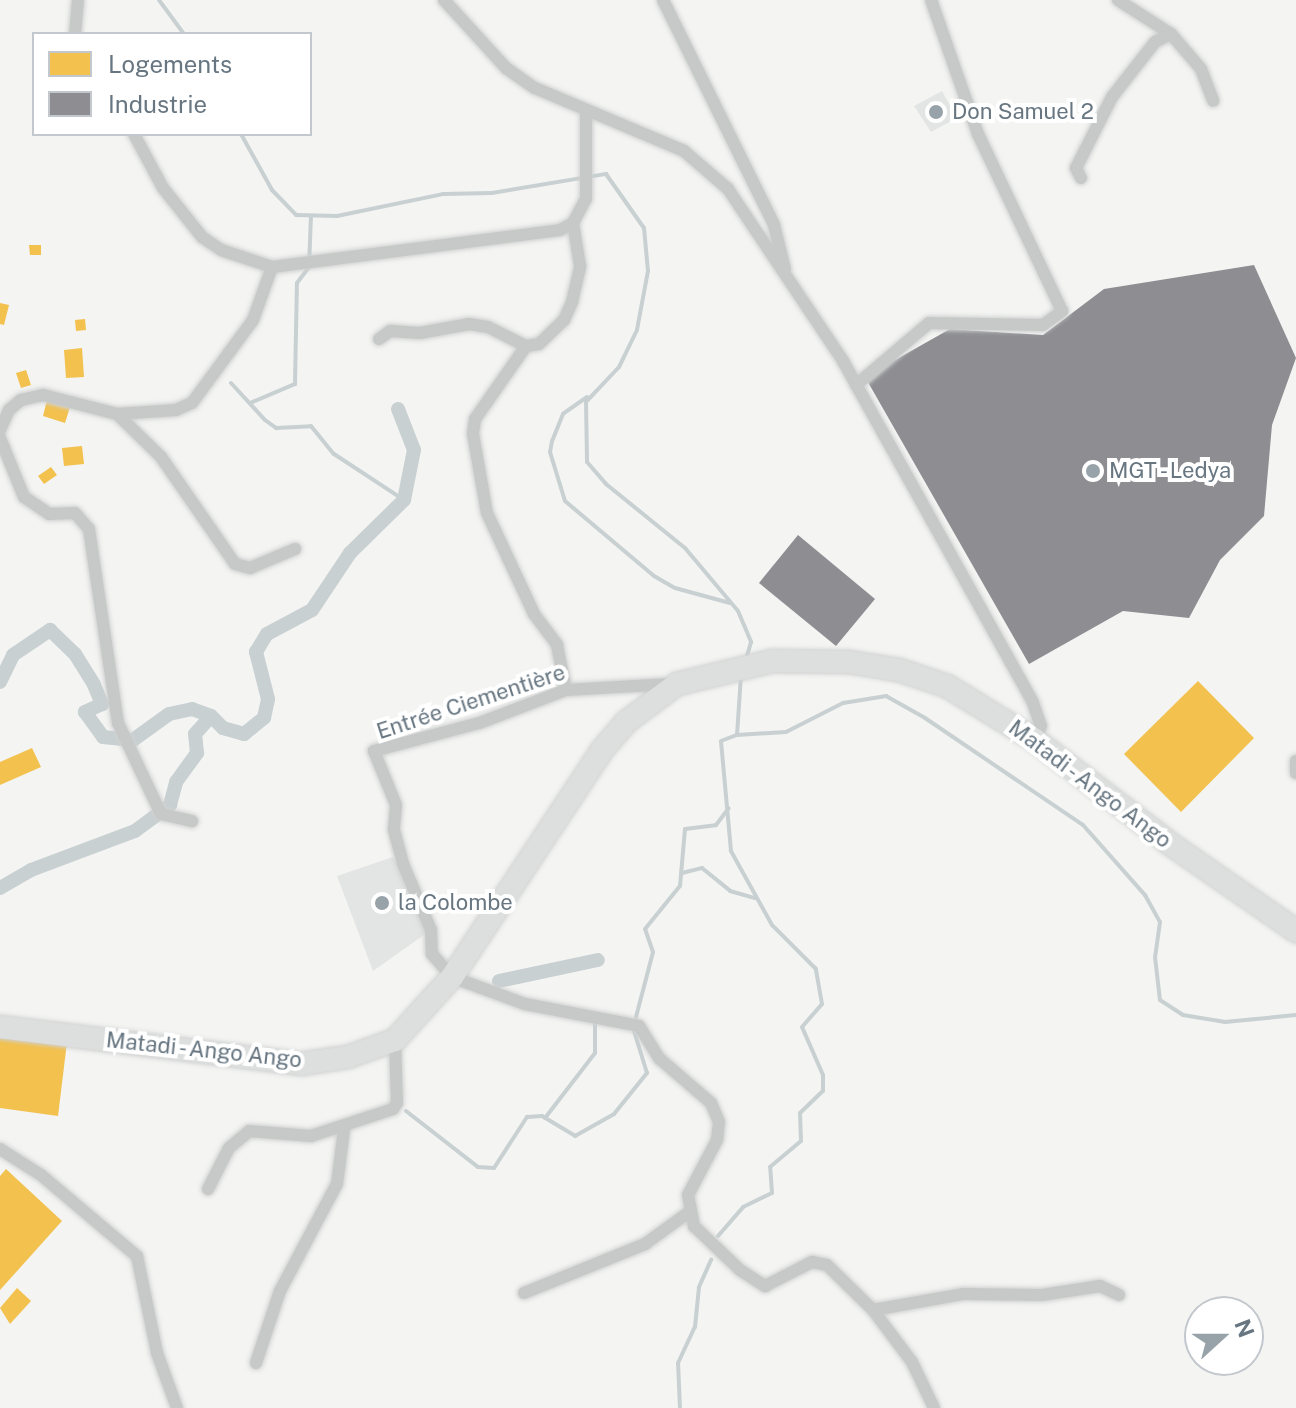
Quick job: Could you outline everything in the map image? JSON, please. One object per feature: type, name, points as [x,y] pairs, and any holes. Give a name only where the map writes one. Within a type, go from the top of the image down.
[{"type":"highway","name":"Matadi - Ango Ango","points":[[0,1027],[301,1064],[348,1057],[395,1040],[452,977],[602,750],[626,722],[677,684],[743,666],[849,662],[899,670],[947,686],[1035,740],[1169,843],[1296,931]]},
{"type":"street","points":[[75,32],[78,0]]},
{"type":"street","points":[[444,0],[506,68],[535,88],[684,151],[728,189],[785,270],[856,385],[1033,703],[1041,726],[1035,740]]},
{"type":"street","points":[[663,0],[774,225],[785,270]]},
{"type":"street","points":[[856,385],[929,323],[948,319],[1043,325],[1062,311],[978,134],[931,0]]},
{"type":"street","points":[[1118,0],[1171,34],[1201,69],[1213,101]]},
{"type":"street","points":[[1081,178],[1076,168],[1112,97],[1155,42],[1171,34]]},
{"type":"street","points":[[566,690],[557,645],[534,614],[487,513],[473,434],[475,419],[526,346],[552,335],[572,302],[580,266],[573,223],[586,199],[586,110]]},
{"type":"street","points":[[135,136],[163,188],[202,237],[221,250],[272,267],[535,236],[573,223]]},
{"type":"street","points":[[0,430],[9,410],[21,400],[43,395],[117,414],[176,410],[192,403],[253,320],[272,267]]},
{"type":"street","points":[[379,339],[390,331],[420,333],[469,324],[488,327],[526,346]]},
{"type":"street","points":[[117,414],[161,457],[235,564],[250,568],[295,549]]},
{"type":"street","points":[[0,438],[24,497],[49,514],[75,513],[89,529],[118,723],[161,814],[192,821]]},
{"type":"street","name":"Entrée Ciementière","points":[[452,977],[432,954],[431,930],[397,841],[396,805],[374,751],[479,723],[566,690],[677,684]]},
{"type":"street","points":[[1296,761],[1296,773]]},
{"type":"street","points":[[452,977],[525,1004],[639,1026],[660,1059],[711,1103],[719,1122],[717,1140],[688,1195],[689,1212],[708,1242],[755,1282],[765,1286],[819,1261],[873,1310],[912,1362],[934,1408]]},
{"type":"street","points":[[208,1189],[229,1148],[249,1131],[286,1137],[344,1129],[384,1115],[397,1103],[395,1040]]},
{"type":"street","points":[[256,1363],[280,1291],[337,1184],[344,1129]]},
{"type":"street","points":[[0,1149],[41,1175],[137,1256],[157,1353],[177,1408]]},
{"type":"street","points":[[524,1293],[645,1244],[689,1212]]},
{"type":"street","points":[[873,1310],[963,1294],[1042,1295],[1100,1286],[1119,1295]]},
{"type":"shaded area","name":"Don Samuel 2","points":[[942,91],[957,118],[931,132],[914,106]]},
{"type":"shaded area","name":"la Colombe","points":[[393,857],[431,930],[373,971],[337,876]]},
{"type":"building: Logements","points":[[29,245],[41,245],[41,255],[30,255]]},
{"type":"building: Logements","points":[[0,303],[9,305],[4,325],[0,324]]},
{"type":"building: Logements","points":[[85,319],[86,330],[76,331],[75,320]]},
{"type":"building: Logements","points":[[82,348],[84,377],[66,378],[64,350]]},
{"type":"building: Logements","points":[[26,370],[31,385],[21,388],[16,373]]},
{"type":"building: Logements","points":[[47,400],[70,407],[65,423],[43,416]]},
{"type":"building: Logements","points":[[82,446],[84,464],[64,466],[62,448]]},
{"type":"building: Logements","points":[[51,467],[57,475],[44,484],[38,476]]},
{"type":"building: Logements","points":[[1198,681],[1254,738],[1181,812],[1124,754]]},
{"type":"building: Logements","points":[[32,748],[41,767],[0,785],[0,762]]},
{"type":"building: Logements","points":[[0,1033],[67,1042],[58,1116],[0,1108]]},
{"type":"building: Logements","points":[[6,1169],[62,1221],[0,1290],[0,1176]]},
{"type":"building: Logements","points":[[17,1288],[31,1301],[10,1324],[0,1308]]},
{"type":"building: Industrie","name":"MGT - Ledya","points":[[1254,265],[1296,358],[1272,425],[1264,516],[1220,560],[1189,618],[1123,611],[1029,664],[865,377],[950,329],[1043,335],[1104,289]]},
{"type":"building: Industrie","points":[[798,535],[875,599],[836,646],[759,583]]},
{"type":"waterway","points":[[159,0],[183,32]]},
{"type":"waterway","points":[[242,136],[272,190],[296,215],[337,216],[443,194],[492,193],[606,174],[644,228],[648,271],[637,330],[619,367],[586,402],[587,462],[606,484],[685,548],[738,611],[751,642],[746,659]]},
{"type":"waterway","points":[[250,403],[295,384],[297,283],[309,267],[311,216]]},
{"type":"waterway","points":[[231,383],[276,428],[311,426],[334,454],[404,500]]},
{"type":"waterway","points":[[587,397],[563,414],[552,441],[550,452],[565,501],[654,576],[675,588],[730,603]]},
{"type":"waterway","points":[[0,682],[13,655],[50,630],[75,654],[94,685],[102,704],[85,712],[103,737],[133,740],[169,714],[192,709],[211,716],[223,728],[244,734],[264,718],[268,699],[256,652],[267,634],[312,610],[350,553],[404,500],[414,450],[398,409]]},
{"type":"waterway","points":[[741,675],[737,735],[786,732],[843,703],[886,696],[925,718],[1083,825],[1145,895],[1160,922],[1155,957],[1160,1000],[1183,1015],[1225,1022],[1296,1015]]},
{"type":"waterway","points":[[0,888],[31,870],[135,831],[170,805],[176,782],[197,753],[195,734],[211,716]]},
{"type":"waterway","points":[[718,1236],[743,1207],[772,1193],[770,1167],[801,1141],[800,1113],[823,1091],[823,1075],[802,1027],[822,1004],[816,969],[772,925],[731,851],[721,741],[737,735]]},
{"type":"waterway","points":[[636,1017],[653,952],[645,929],[680,886],[685,829],[716,825],[729,808]]},
{"type":"waterway","points":[[682,873],[702,868],[730,891],[755,898]]},
{"type":"waterway","points":[[499,981],[598,960]]},
{"type":"waterway","points":[[545,1118],[595,1053],[595,1022]]},
{"type":"waterway","points":[[406,1111],[478,1167],[494,1168],[527,1117],[542,1116],[575,1136],[614,1114],[647,1073],[634,1031]]},
{"type":"waterway","points":[[680,1408],[678,1363],[695,1327],[699,1287],[711,1260]]},
{"type":"place","name":"Don Samuel 2","points":[[936,112]]},
{"type":"place","name":"MGT - Ledya","points":[[1093,471]]},
{"type":"place","name":"la Colombe","points":[[382,903]]}]
